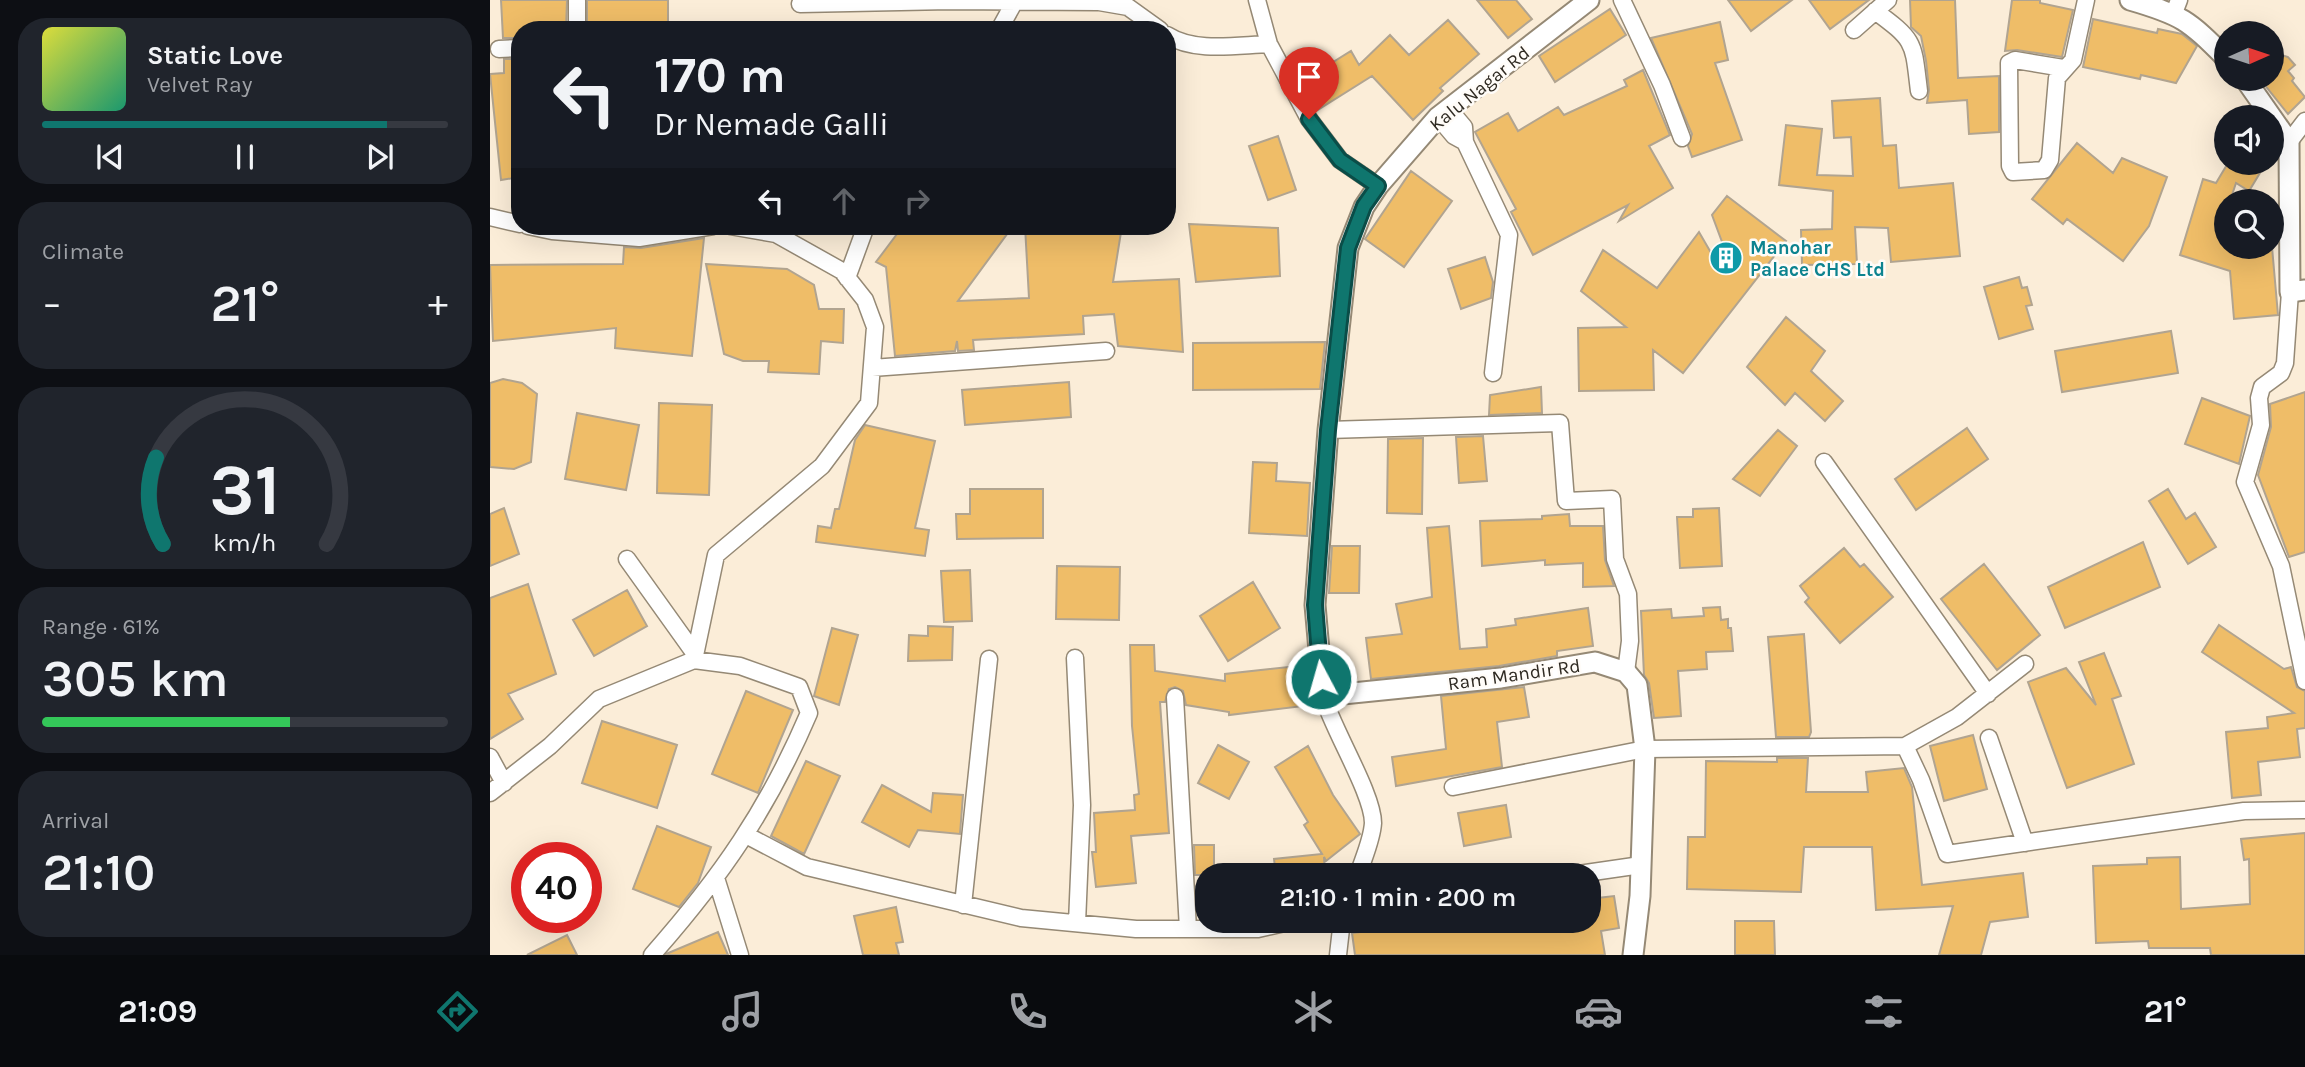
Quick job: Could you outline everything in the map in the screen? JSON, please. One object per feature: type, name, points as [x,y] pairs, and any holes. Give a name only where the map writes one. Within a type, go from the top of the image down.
[{"type":"street","points":[[1257,0],[1269,44],[1309,119],[1340,160],[1378,186]]},
{"type":"street","name":"Kalu Nagar Rd","points":[[1323,696],[1315,605],[1328,430],[1348,248],[1364,206],[1378,186],[1443,112],[1589,0]]},
{"type":"street","points":[[1622,0],[1662,85],[1682,138]]},
{"type":"street","points":[[1854,30],[1888,0]]},
{"type":"street","points":[[2063,68],[2015,60],[2009,63],[2013,172],[2047,167],[2057,78],[2063,68],[2073,60],[2086,0]]},
{"type":"street","points":[[2130,0],[2176,6],[2214,46]]},
{"type":"street","points":[[577,1],[577,21]]},
{"type":"street","points":[[1004,21],[1015,1]]},
{"type":"street","points":[[800,4],[1099,2],[1128,7],[1147,21]]},
{"type":"street","points":[[1875,11],[1904,32],[1914,46],[1919,91]]},
{"type":"street","points":[[1176,40],[1197,46],[1269,44]]},
{"type":"street","points":[[499,49],[511,48]]},
{"type":"street","points":[[2253,91],[2289,142],[2298,291],[2285,363],[2281,373],[2262,387],[2259,398],[2262,425],[2245,482],[2281,566],[2305,681]]},
{"type":"street","points":[[1443,112],[1454,136],[1465,142],[1509,235],[1493,373]]},
{"type":"street","points":[[2289,142],[2305,121]]},
{"type":"street","points":[[490,218],[511,222]]},
{"type":"street","points":[[630,235],[652,235]]},
{"type":"street","points":[[694,657],[716,555],[822,466],[869,404],[875,327],[865,300],[842,271],[778,235]]},
{"type":"street","points":[[848,278],[863,235]]},
{"type":"street","points":[[872,368],[1106,351]]},
{"type":"street","points":[[1328,430],[1560,423],[1566,500],[1612,499],[1615,559],[1628,594],[1630,641],[1626,672],[1637,685],[1645,748],[1641,865],[1633,955]]},
{"type":"street","points":[[1824,462],[1987,694]]},
{"type":"street","points":[[627,559],[694,657]]},
{"type":"street","points":[[490,757],[497,788],[550,746],[599,699],[694,657],[740,666],[799,687],[809,713],[783,775],[716,878],[652,955]]},
{"type":"street","points":[[1075,658],[1082,805],[1077,923]]},
{"type":"street","points":[[963,905],[989,659]]},
{"type":"street","name":"Ram Mandir Rd","points":[[1323,696],[1501,678],[1595,662],[1626,672]]},
{"type":"street","points":[[1453,787],[1645,748],[1905,746],[1957,718],[2025,664]]},
{"type":"street","points":[[1323,696],[1330,720],[1370,804],[1373,824],[1362,863]]},
{"type":"street","points":[[1175,697],[1188,929]]},
{"type":"street","points":[[1989,738],[2025,843]]},
{"type":"street","points":[[1905,746],[1921,780],[1947,855],[2244,811],[2305,810]]},
{"type":"street","points":[[746,835],[807,867],[1021,918],[1136,929],[1195,929]]},
{"type":"street","points":[[1601,871],[1641,865]]},
{"type":"street","points":[[716,878],[740,955]]},
{"type":"street","points":[[1338,933],[1338,955]]},
{"type":"building","points":[[501,0],[567,0],[566,21],[511,21],[511,38],[503,38]]},
{"type":"building","points":[[587,0],[668,0],[668,21],[587,21]]},
{"type":"building","points":[[1477,0],[1516,0],[1532,19],[1508,38]]},
{"type":"building","points":[[1728,0],[1792,0],[1751,31]]},
{"type":"building","points":[[1809,0],[1869,0],[1830,29]]},
{"type":"building","points":[[1910,0],[1955,0],[1958,78],[1999,76],[1999,132],[1969,134],[1967,100],[1927,103],[1929,90],[1926,61],[1921,36],[1911,27]]},
{"type":"building","points":[[2012,0],[2040,0],[2040,3],[2073,10],[2062,57],[2017,50],[2005,51]]},
{"type":"building","points":[[1610,9],[1626,35],[1555,82],[1539,56]]},
{"type":"building","points":[[2093,19],[2157,33],[2158,29],[2182,34],[2197,46],[2176,83],[2141,75],[2140,79],[2083,67]]},
{"type":"building","points":[[1448,20],[1479,54],[1440,88],[1443,91],[1413,120],[1372,76],[1316,111],[1301,82],[1351,51],[1359,65],[1390,35],[1409,55]]},
{"type":"building","points":[[1720,22],[1728,60],[1715,63],[1742,140],[1692,157],[1688,146],[1692,134],[1651,38]]},
{"type":"building","points":[[2284,56],[2295,65],[2288,71],[2294,78],[2292,81],[2305,97],[2288,114],[2284,105],[2281,105],[2270,91],[2284,91]]},
{"type":"building","points":[[504,59],[511,59],[511,178],[501,180],[490,74],[504,73]]},
{"type":"building","points":[[1643,70],[1670,135],[1649,146],[1673,188],[1619,221],[1628,205],[1533,255],[1511,212],[1516,209],[1475,132],[1508,113],[1518,131],[1558,107],[1564,115],[1627,86],[1624,80]]},
{"type":"building","points":[[1880,98],[1883,146],[1896,145],[1899,188],[1953,183],[1960,256],[1891,262],[1888,228],[1855,227],[1857,264],[1802,265],[1801,230],[1832,229],[1833,191],[1779,185],[1786,125],[1822,129],[1817,175],[1853,176],[1851,137],[1834,138],[1832,101]]},
{"type":"building","points":[[1278,136],[1296,190],[1268,200],[1249,146]]},
{"type":"building","points":[[2077,143],[2113,173],[2122,158],[2167,177],[2149,226],[2123,261],[2067,219],[2063,224],[2032,199]]},
{"type":"building","points":[[1411,171],[1452,201],[1404,267],[1365,239]]},
{"type":"building","points":[[2221,175],[2259,175],[2250,189],[2236,183],[2234,189],[2214,189],[2214,259],[2273,259],[2278,315],[2234,319],[2230,271],[2180,255],[2203,179],[2216,183]]},
{"type":"building","points":[[1727,196],[1786,241],[1683,373],[1653,350],[1654,390],[1579,391],[1578,328],[1626,327],[1581,291],[1603,250],[1657,288],[1699,232],[1721,270],[1731,266],[1712,215]]},
{"type":"building","points":[[1189,224],[1278,228],[1280,276],[1196,282]]},
{"type":"building","points":[[896,235],[1006,235],[958,301],[1029,298],[1026,235],[1121,235],[1113,282],[1179,279],[1183,352],[1118,346],[1114,314],[1083,316],[1084,334],[973,340],[974,350],[958,351],[957,341],[955,351],[895,356],[886,267],[876,262]]},
{"type":"building","points":[[704,238],[692,356],[615,348],[616,328],[493,341],[490,265],[623,264],[624,247],[641,248]]},
{"type":"building","points":[[1485,257],[1493,282],[1491,298],[1461,309],[1448,269]]},
{"type":"building","points":[[706,264],[787,269],[814,285],[819,309],[844,309],[843,343],[821,341],[819,374],[768,372],[769,361],[743,361],[724,354]]},
{"type":"building","points":[[2019,277],[2022,288],[2027,287],[2032,305],[2026,306],[2033,329],[1999,339],[1984,287]]},
{"type":"building","points":[[1786,317],[1825,351],[1811,371],[1843,401],[1825,421],[1795,393],[1785,405],[1747,367]]},
{"type":"building","points":[[2171,331],[2178,373],[2062,392],[2055,351]]},
{"type":"building","points":[[1325,342],[1320,389],[1193,390],[1193,343]]},
{"type":"building","points":[[503,379],[522,383],[537,394],[531,462],[514,469],[490,467],[490,383]]},
{"type":"building","points":[[1069,382],[1071,417],[965,425],[962,390]]},
{"type":"building","points":[[1541,387],[1542,413],[1489,415],[1490,395]]},
{"type":"building","points":[[2305,392],[2305,552],[2289,557],[2258,475],[2271,427],[2270,404]]},
{"type":"building","points":[[2202,398],[2250,416],[2239,464],[2185,444]]},
{"type":"building","points":[[659,403],[712,405],[709,495],[657,493]]},
{"type":"building","points":[[577,413],[639,425],[626,490],[565,479]]},
{"type":"building","points":[[865,425],[935,441],[915,528],[929,530],[925,556],[816,542],[818,526],[831,528],[835,509],[839,509],[855,440]]},
{"type":"building","points":[[1967,428],[1988,459],[1916,510],[1895,479]]},
{"type":"building","points":[[1778,430],[1797,446],[1760,496],[1733,479]]},
{"type":"building","points":[[1483,436],[1487,481],[1459,483],[1456,437]]},
{"type":"building","points":[[1423,438],[1422,514],[1387,513],[1388,439]]},
{"type":"building","points":[[1253,462],[1277,463],[1276,481],[1310,483],[1307,536],[1249,533]]},
{"type":"building","points":[[970,489],[1043,489],[1043,538],[957,539],[956,514],[970,514]]},
{"type":"building","points":[[2168,489],[2186,519],[2195,513],[2216,547],[2188,564],[2149,501]]},
{"type":"building","points":[[504,508],[519,554],[490,566],[490,514]]},
{"type":"building","points":[[1719,508],[1722,566],[1680,568],[1677,517],[1693,517],[1693,509]]},
{"type":"building","points":[[1569,514],[1570,526],[1603,526],[1605,560],[1614,586],[1583,587],[1583,563],[1545,565],[1545,560],[1482,566],[1480,521],[1542,519],[1542,516]]},
{"type":"building","points":[[1449,526],[1460,649],[1487,647],[1486,629],[1516,625],[1515,619],[1588,608],[1593,646],[1557,651],[1557,656],[1499,666],[1371,679],[1366,638],[1402,634],[1396,604],[1432,597],[1427,528]]},
{"type":"building","points":[[2143,542],[2160,587],[2065,628],[2048,587]]},
{"type":"building","points":[[1332,546],[1360,546],[1359,593],[1329,593]]},
{"type":"building","points":[[1844,548],[1860,567],[1864,564],[1893,597],[1840,643],[1805,602],[1809,598],[1800,586]]},
{"type":"building","points":[[1984,564],[2040,635],[1997,670],[1941,599]]},
{"type":"building","points":[[1057,566],[1120,567],[1119,620],[1056,619]]},
{"type":"building","points":[[970,570],[972,621],[944,622],[941,571]]},
{"type":"building","points":[[1253,582],[1280,628],[1228,661],[1200,616]]},
{"type":"building","points":[[528,584],[556,674],[508,694],[523,719],[490,739],[490,598]]},
{"type":"building","points":[[627,590],[647,626],[594,656],[573,620]]},
{"type":"building","points":[[1720,607],[1721,620],[1728,619],[1728,628],[1731,628],[1733,651],[1706,652],[1707,669],[1678,671],[1681,716],[1654,718],[1649,683],[1644,675],[1641,611],[1671,609],[1672,618],[1704,616],[1703,608]]},
{"type":"building","points":[[2219,625],[2284,669],[2291,667],[2297,687],[2305,691],[2305,728],[2297,729],[2300,757],[2258,762],[2261,795],[2232,798],[2226,732],[2268,728],[2267,717],[2294,713],[2202,652]]},
{"type":"building","points":[[928,626],[953,627],[952,660],[908,661],[909,635],[928,636]]},
{"type":"building","points":[[832,628],[858,635],[839,705],[814,696]]},
{"type":"building","points":[[1804,634],[1811,732],[1809,737],[1776,737],[1768,637]]},
{"type":"building","points":[[1130,645],[1154,645],[1155,671],[1225,681],[1225,674],[1307,665],[1312,705],[1229,715],[1229,712],[1186,705],[1183,691],[1175,687],[1169,689],[1165,702],[1160,702],[1169,833],[1131,836],[1136,883],[1096,887],[1092,852],[1096,852],[1094,813],[1135,810],[1134,795],[1139,794],[1132,726]]},
{"type":"building","points":[[2104,653],[2121,696],[2112,699],[2134,764],[2067,788],[2028,682],[2066,668],[2096,705],[2079,662]]},
{"type":"building","points":[[1524,687],[1529,717],[1497,722],[1502,767],[1396,786],[1392,757],[1446,749],[1441,696]]},
{"type":"building","points":[[746,691],[793,710],[758,793],[712,774]]},
{"type":"building","points":[[602,721],[677,745],[657,808],[582,783]]},
{"type":"building","points":[[1973,735],[1987,789],[1944,801],[1930,746]]},
{"type":"building","points":[[1218,745],[1249,762],[1229,799],[1198,783]]},
{"type":"building","points":[[1308,746],[1333,795],[1360,834],[1326,861],[1324,857],[1324,863],[1274,863],[1274,859],[1322,854],[1304,825],[1308,822],[1275,767]]},
{"type":"building","points":[[1777,758],[1808,758],[1806,792],[1868,792],[1866,772],[1904,768],[1912,787],[1922,885],[2023,873],[2028,917],[1990,922],[1981,955],[1939,955],[1953,906],[1876,910],[1872,847],[1804,847],[1801,892],[1687,889],[1688,837],[1705,837],[1706,761],[1777,762]]},
{"type":"building","points":[[806,761],[840,776],[804,854],[771,836]]},
{"type":"building","points":[[882,785],[931,812],[933,793],[963,795],[960,834],[918,830],[909,847],[862,822]]},
{"type":"building","points":[[1506,805],[1511,837],[1464,846],[1458,813]]},
{"type":"building","points":[[657,826],[711,847],[698,883],[679,907],[633,889]]},
{"type":"building","points":[[2305,833],[2305,955],[2211,955],[2210,948],[2149,948],[2148,941],[2096,943],[2093,866],[2147,864],[2147,858],[2180,857],[2181,909],[2250,904],[2249,859],[2244,860],[2241,839]]},
{"type":"building","points":[[1194,845],[1214,845],[1214,863],[1195,863],[1195,875]]},
{"type":"building","points":[[1614,896],[1619,928],[1601,931],[1601,898]]},
{"type":"building","points":[[896,907],[903,942],[896,943],[899,955],[863,955],[854,916]]},
{"type":"building","points":[[1735,921],[1774,921],[1775,955],[1735,955]]},
{"type":"building","points":[[1601,931],[1605,955],[1355,955],[1352,933]]},
{"type":"building","points":[[718,932],[728,955],[666,955],[666,954]]},
{"type":"building","points":[[567,935],[577,955],[527,955]]},
{"type":"place","name":"Manohar Palace CHS Ltd","points":[[1726,258]]},
{"type":"route","points":[[1309,119],[1340,160],[1378,186],[1364,206],[1348,248],[1328,430],[1315,605],[1321,679]]}]
